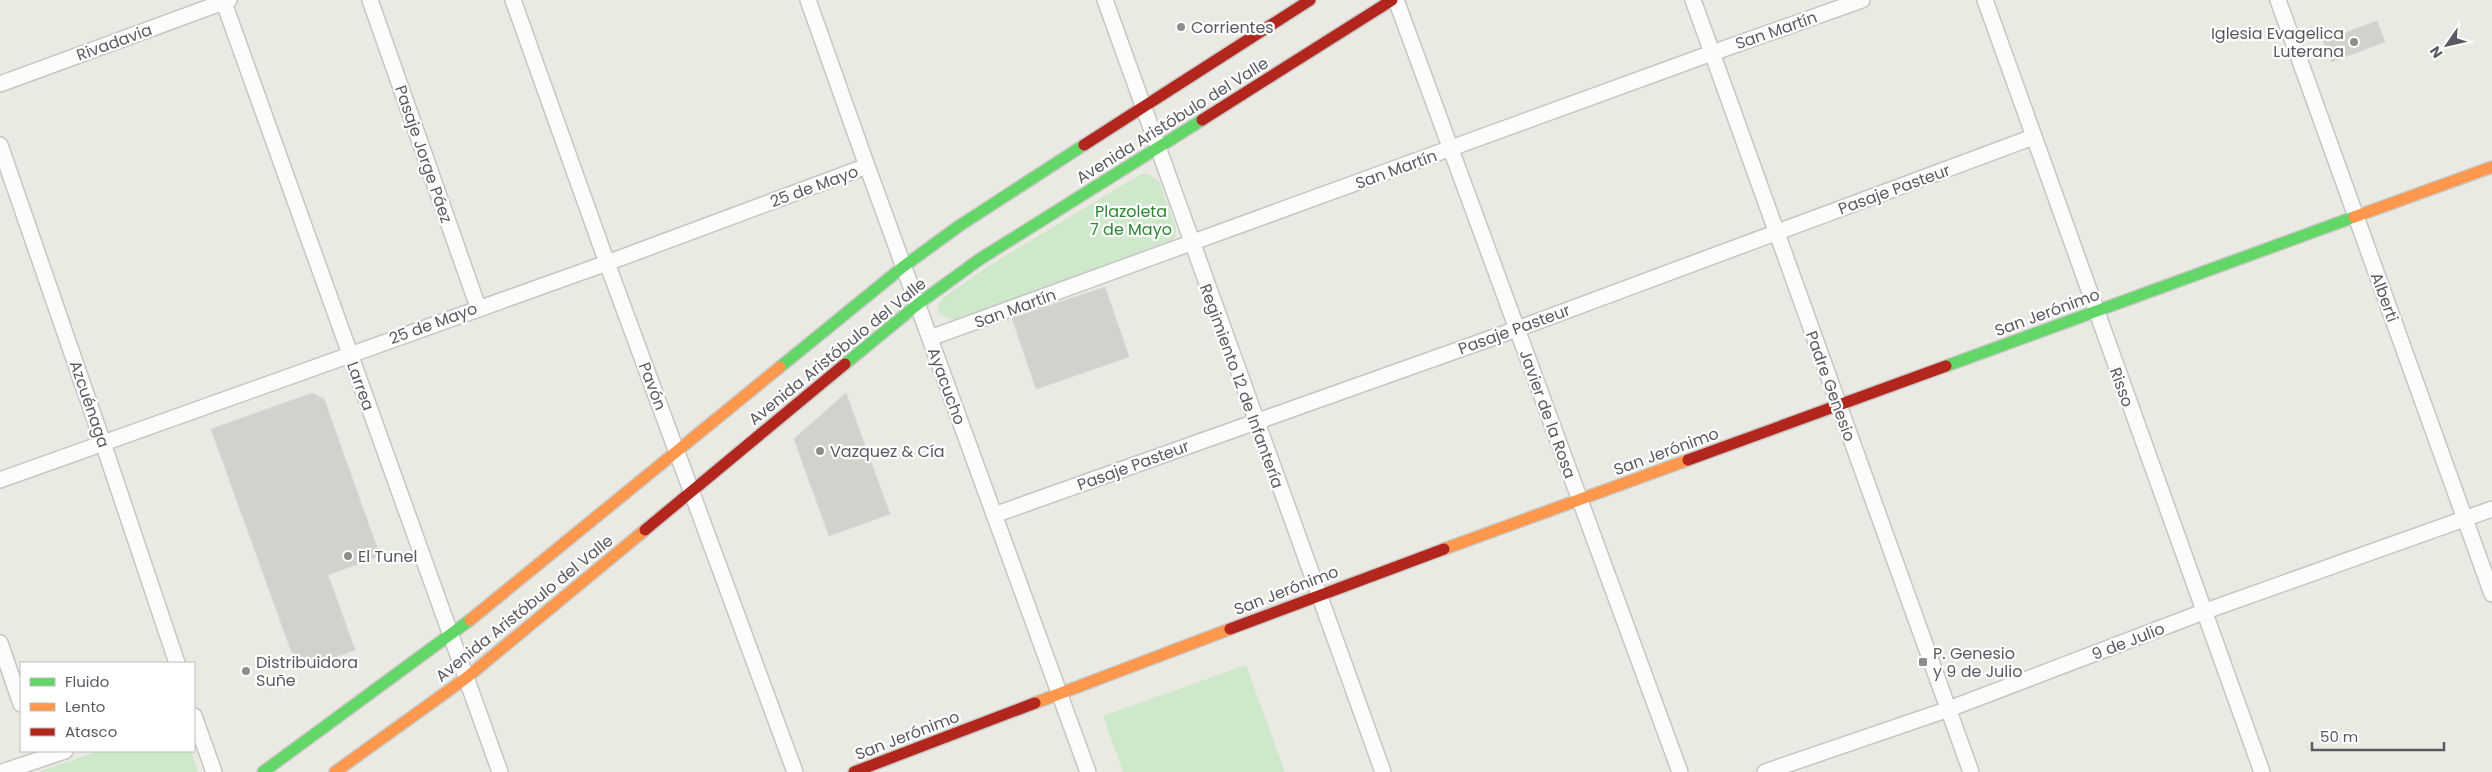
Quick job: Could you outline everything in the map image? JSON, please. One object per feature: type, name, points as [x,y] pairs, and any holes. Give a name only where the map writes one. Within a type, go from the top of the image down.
[{"type":"main road","name":"Avenida Aristóbulo del Valle","points":[[263,772],[450,636],[904,266],[960,226],[1310,0]]},
{"type":"main road","name":"Avenida Aristóbulo del Valle","points":[[334,772],[466,678],[918,304],[980,259],[1392,0]]},
{"type":"main road","name":"San Jerónimo","points":[[854,772],[1318,595],[2492,167]]},
{"type":"street","name":"Pasaje Jorge Páez","points":[[370,0],[478,308]]},
{"type":"street","name":"Pavón","points":[[513,0],[607,263],[795,772]]},
{"type":"street","name":"Ayacucho","points":[[808,0],[1088,772]]},
{"type":"street","name":"Regimiento 12 de Infantería","points":[[1105,0],[1191,245],[1383,772]]},
{"type":"street","name":"Javier de la Rosa","points":[[1396,0],[1680,772]]},
{"type":"street","name":"Padre Genesio","points":[[1693,0],[1949,709],[1970,772]]},
{"type":"street","name":"San Martín","points":[[930,338],[1191,245],[1451,148],[1862,0]]},
{"type":"street","name":"Risso","points":[[1984,0],[2262,772]]},
{"type":"street","name":"Alberti","points":[[2278,0],[2492,594]]},
{"type":"street","name":"Rivadavia","points":[[0,84],[225,1]]},
{"type":"street","name":"Larrea","points":[[225,1],[349,354],[500,772]]},
{"type":"street","name":"Pasaje Pasteur","points":[[994,515],[1517,329],[2033,137]]},
{"type":"street","name":"Azcuénaga","points":[[0,145],[104,443],[177,662]]},
{"type":"street","name":"25 de Mayo","points":[[0,480],[607,263],[867,166]]},
{"type":"street","name":"9 de Julio","points":[[1765,772],[1949,709],[2203,612],[2492,509]]},
{"type":"street","points":[[0,643],[20,701]]},
{"type":"street","points":[[195,719],[214,772]]},
{"type":"street","points":[[2,772],[39,755],[59,752]]},
{"type":"green space","name":"Plazoleta 7 de Mayo","points":[[1141,174],[1148,174],[1159,181],[1176,229],[1175,237],[1169,244],[954,320],[939,314],[938,306],[943,298],[987,267]]},
{"type":"green space","points":[[1246,665],[1285,772],[1123,772],[1103,716]]},
{"type":"green space","points":[[96,752],[191,752],[198,772],[38,772]]},
{"type":"building","name":"Iglesia Evagelica Luterana","points":[[2377,21],[2385,42],[2331,62],[2323,41]]},
{"type":"building","points":[[1105,287],[1129,357],[1036,389],[1012,318]]},
{"type":"building","points":[[312,393],[324,399],[380,556],[328,575],[355,650],[298,670],[211,429]]},
{"type":"building","points":[[846,393],[890,514],[829,536],[794,439]]},
{"type":"traffic: fast","points":[[845,364],[918,304],[980,259],[1202,120]]},
{"type":"traffic: fast","points":[[780,367],[904,266],[959,226],[1084,145]]},
{"type":"traffic: fast","points":[[1946,366],[2354,217]]},
{"type":"traffic: fast","points":[[263,772],[470,620]]},
{"type":"traffic: slow","points":[[2354,217],[2492,167]]},
{"type":"traffic: slow","points":[[470,620],[780,367]]},
{"type":"traffic: slow","points":[[1444,549],[1688,460]]},
{"type":"traffic: slow","points":[[335,772],[466,678],[645,530]]},
{"type":"traffic: slow","points":[[1035,703],[1230,629]]},
{"type":"traffic: jam","points":[[1084,145],[1310,0]]},
{"type":"traffic: jam","points":[[1202,120],[1392,0]]},
{"type":"traffic: jam","points":[[645,530],[845,364]]},
{"type":"traffic: jam","points":[[1688,460],[1946,366]]},
{"type":"traffic: jam","points":[[1230,629],[1444,549]]},
{"type":"traffic: jam","points":[[854,772],[1035,703]]},
{"type":"place","name":"Corrientes","points":[[1181,27]]},
{"type":"place","name":"Iglesia Evagelica Luterana","points":[[2354,42]]},
{"type":"place","name":"Vazquez & Cía","points":[[820,451]]},
{"type":"place","name":"El Tunel","points":[[348,556]]},
{"type":"place","name":"P. Genesio y 9 de Julio","points":[[1923,662]]},
{"type":"place","name":"Distribuidora Suñe","points":[[246,671]]}]
